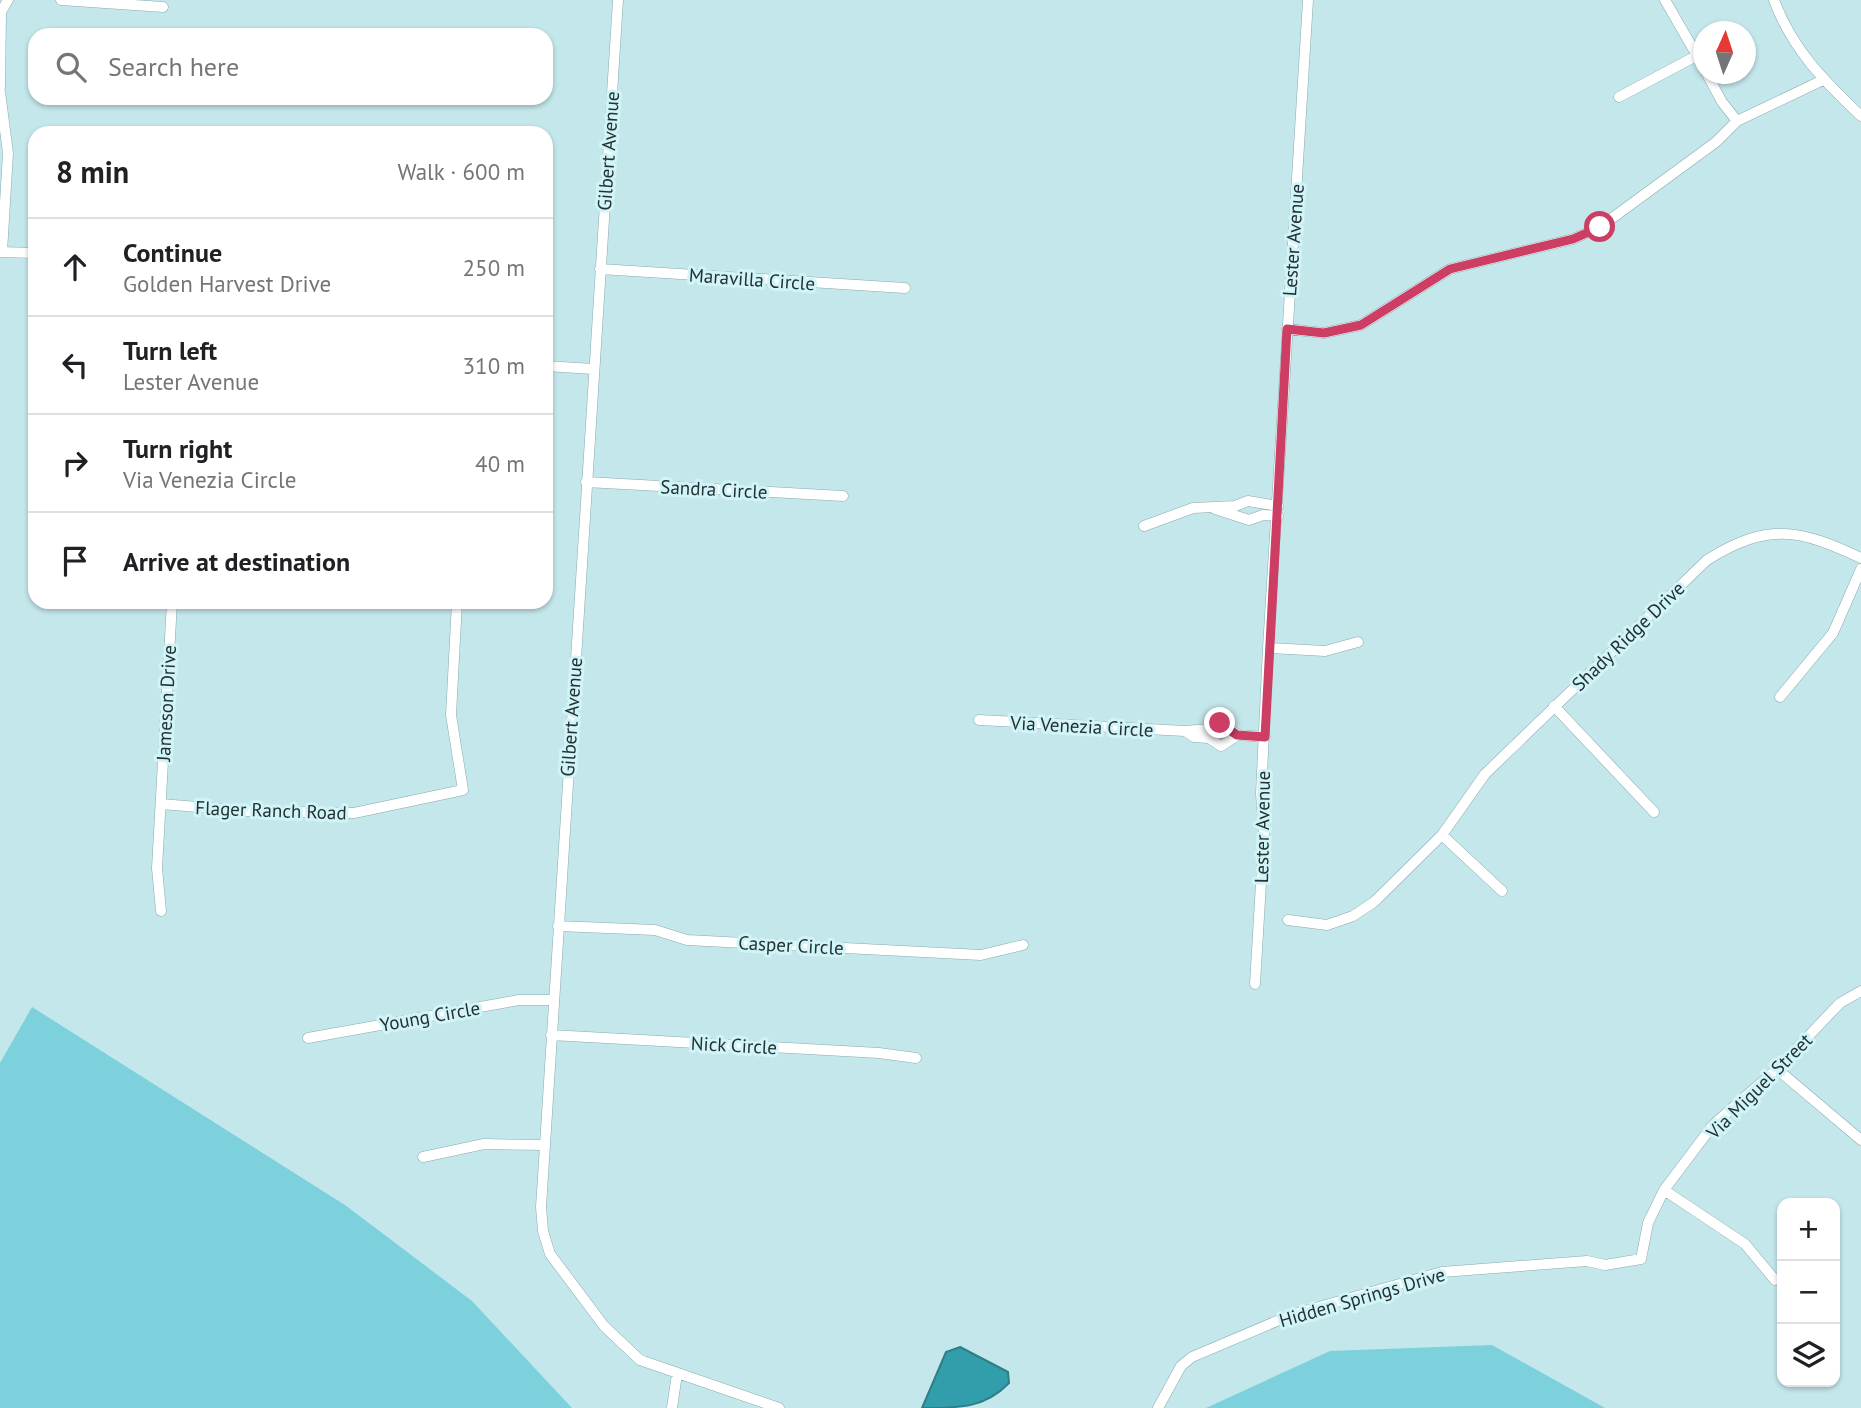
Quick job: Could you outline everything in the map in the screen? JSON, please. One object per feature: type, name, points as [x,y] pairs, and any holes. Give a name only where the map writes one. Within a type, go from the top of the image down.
[{"type":"street","points":[[8,0],[1,12],[0,90],[8,153],[1,252],[28,253]]},
{"type":"street","points":[[61,0],[163,7]]},
{"type":"street","name":"Gilbert Avenue","points":[[618,0],[541,1207],[543,1231],[550,1254],[604,1326],[640,1360],[677,1374]]},
{"type":"street","name":"Lester Avenue","points":[[1255,984],[1264,833],[1261,794],[1268,648],[1308,0]]},
{"type":"street","points":[[1665,0],[1693,47]]},
{"type":"street","points":[[1774,0],[1791,38],[1823,80],[1861,116]]},
{"type":"street","points":[[1619,97],[1693,58]]},
{"type":"street","points":[[1287,329],[1324,333],[1361,325],[1450,269],[1573,239],[1600,227],[1716,142],[1737,121],[1823,80]]},
{"type":"street","points":[[1712,84],[1737,121]]},
{"type":"street","name":"Maravilla Circle","points":[[600,269],[905,288]]},
{"type":"street","points":[[553,366],[593,369]]},
{"type":"street","name":"Sandra Circle","points":[[586,482],[843,496]]},
{"type":"street","points":[[1144,526],[1193,508],[1214,508],[1248,502],[1278,511]]},
{"type":"street","points":[[1214,508],[1249,520],[1278,511]]},
{"type":"street","name":"Shady Ridge Drive","points":[[1288,920],[1327,925],[1353,916],[1374,902],[1442,835],[1485,774],[1707,560],[1753,537],[1800,534],[1861,558]]},
{"type":"street","points":[[1780,697],[1833,633],[1861,569]]},
{"type":"street","name":"Jameson Drive","points":[[161,911],[157,868],[172,609]]},
{"type":"street","name":"Flager Ranch Road","points":[[160,804],[247,811],[354,813],[463,790],[451,715],[457,609]]},
{"type":"street","points":[[1268,648],[1325,651],[1358,642]]},
{"type":"street","points":[[1555,706],[1654,812]]},
{"type":"street","name":"Via Venezia Circle","points":[[979,720],[1185,731],[1210,729],[1220,723],[1237,735],[1265,737]]},
{"type":"street","name":"Via Venezia Circle","points":[[1185,731],[1194,737],[1209,738],[1221,746],[1237,735]]},
{"type":"street","points":[[1442,835],[1502,891]]},
{"type":"street","name":"Casper Circle","points":[[558,926],[655,930],[687,940],[981,955],[1024,945]]},
{"type":"street","name":"Via Miguel Street","points":[[1641,1259],[1648,1223],[1664,1190],[1713,1125],[1777,1069],[1840,1003],[1861,991]]},
{"type":"street","name":"Young Circle","points":[[308,1038],[519,1000],[554,1000]]},
{"type":"street","name":"Nick Circle","points":[[551,1035],[879,1053],[916,1058]]},
{"type":"street","points":[[1777,1069],[1861,1140]]},
{"type":"street","points":[[423,1157],[484,1144],[545,1145]]},
{"type":"street","points":[[1664,1190],[1745,1244],[1776,1280]]},
{"type":"street","name":"Hidden Springs Drive","points":[[1158,1408],[1181,1366],[1192,1357],[1291,1315],[1442,1272],[1587,1261],[1605,1265],[1641,1259]]},
{"type":"street","points":[[672,1408],[677,1374],[779,1408]]},
{"type":"shaded area","points":[[32,1007],[345,1205],[472,1301],[572,1408],[0,1408],[0,1063]]},
{"type":"shaded area","points":[[1492,1345],[1605,1408],[1206,1408],[1330,1351]]},
{"type":"shaded area","points":[[960,1347],[1008,1372],[1009,1383],[991,1397],[971,1405],[922,1408],[946,1352]]},
{"type":"route","points":[[1220,723],[1233,729],[1237,735],[1265,737],[1287,329],[1324,333],[1361,325],[1450,269],[1573,239],[1600,227]]}]
